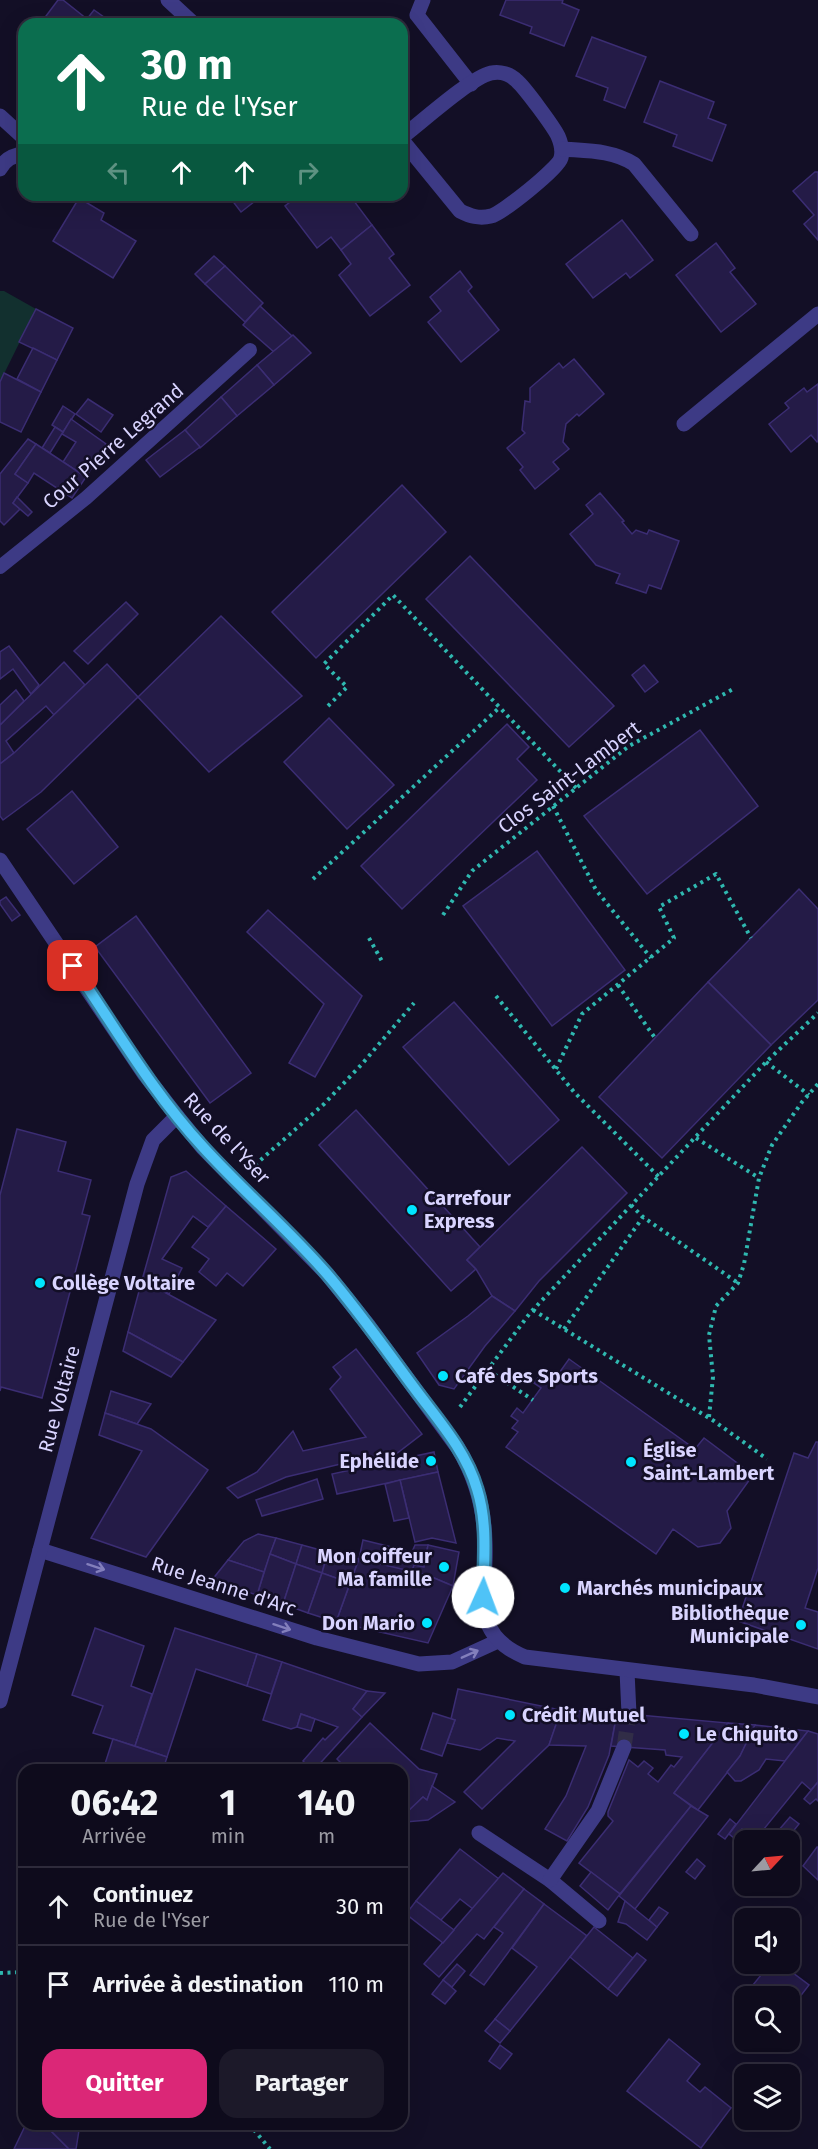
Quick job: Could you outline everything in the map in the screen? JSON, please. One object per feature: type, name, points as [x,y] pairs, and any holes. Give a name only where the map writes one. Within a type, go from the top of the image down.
[{"type":"street","points":[[168,0],[188,18]]},
{"type":"street","points":[[423,0],[417,15],[471,84]]},
{"type":"street","points":[[408,134],[471,84],[484,75],[495,72],[506,74],[517,81],[556,133],[561,158],[550,173],[494,216],[482,218],[460,211],[408,146]]},
{"type":"street","points":[[0,116],[18,132]]},
{"type":"street","points":[[561,149],[609,153],[634,164],[691,234]]},
{"type":"street","points":[[0,169],[3,162],[18,154]]},
{"type":"street","points":[[684,424],[818,314]]},
{"type":"street","name":"Rue de l'Yser","points":[[0,860],[145,1075],[203,1148],[327,1274],[368,1325],[445,1429],[470,1467],[478,1490],[486,1544],[483,1597],[485,1613],[498,1641]]},
{"type":"street","name":"Rue Voltaire","points":[[0,1701],[137,1184],[153,1140],[177,1116]]},
{"type":"street","name":"Rue Jeanne d'Arc","points":[[40,1550],[317,1638],[419,1664],[452,1662],[498,1641]]},
{"type":"street","points":[[498,1641],[510,1651],[525,1657],[754,1685],[818,1697]]},
{"type":"street","points":[[627,1671],[629,1714]]},
{"type":"street","points":[[550,1881],[598,1811],[624,1747]]},
{"type":"street","points":[[479,1833],[550,1881],[599,1921]]},
{"type":"lane","name":"Cour Pierre Legrand","points":[[0,567],[86,498],[250,350]]},
{"type":"path","points":[[328,706],[347,687],[324,664],[393,595],[576,788]]},
{"type":"path","name":"Clos Saint-Lambert","points":[[443,915],[472,871],[629,746],[735,688]]},
{"type":"path","points":[[314,879],[500,707]]},
{"type":"path","points":[[553,806],[596,890],[651,958]]},
{"type":"path","points":[[556,1069],[582,1014],[674,938],[659,907],[716,874],[751,938]]},
{"type":"path","points":[[369,938],[383,963]]},
{"type":"path","points":[[618,985],[656,1038]]},
{"type":"path","points":[[496,996],[574,1092],[658,1177]]},
{"type":"path","points":[[236,1180],[324,1104],[414,1003]]},
{"type":"path","points":[[445,1429],[533,1310],[766,1062],[818,1013]]},
{"type":"path","points":[[766,1062],[809,1095]]},
{"type":"path","points":[[709,1417],[713,1377],[709,1335],[716,1306],[738,1283],[744,1264],[759,1178],[772,1145],[818,1084]]},
{"type":"path","points":[[696,1138],[759,1178]]},
{"type":"path","points":[[631,1205],[643,1217],[738,1283]]},
{"type":"path","points":[[564,1329],[643,1217]]},
{"type":"path","points":[[533,1310],[709,1417],[767,1459]]},
{"type":"path","points":[[488,1370],[532,1400]]},
{"type":"path","points":[[0,1973],[18,1972]]},
{"type":"path","points":[[254,2130],[270,2149]]},
{"type":"green space","points":[[0,291],[36,309],[0,382]]},
{"type":"building","points":[[58,0],[63,0],[86,18],[44,18]]},
{"type":"building","points":[[506,0],[563,0],[562,3],[579,10],[564,46],[530,33],[532,27],[500,15]]},
{"type":"building","points":[[94,10],[105,18],[88,18]]},
{"type":"building","points":[[592,37],[646,57],[625,108],[604,100],[608,88],[576,76]]},
{"type":"building","points":[[660,81],[714,102],[708,118],[726,125],[712,161],[673,146],[677,135],[644,122]]},
{"type":"building","points":[[815,172],[818,172],[818,240],[804,224],[814,215],[793,191]]},
{"type":"building","points":[[77,201],[84,201],[104,213],[101,220],[136,241],[113,278],[53,241]]},
{"type":"building","points":[[233,201],[255,201],[241,212]]},
{"type":"building","points":[[291,201],[354,201],[372,225],[341,250],[331,237],[317,248],[285,206]]},
{"type":"building","points":[[622,220],[653,260],[630,278],[626,273],[593,298],[566,264]]},
{"type":"building","points":[[372,225],[394,254],[389,258],[410,285],[370,316],[339,275],[351,264],[341,250]]},
{"type":"building","points":[[716,243],[735,268],[730,272],[756,304],[721,332],[676,275]]},
{"type":"building","points":[[214,256],[225,266],[205,284],[195,274]]},
{"type":"building","points":[[225,266],[263,303],[245,322],[205,284]]},
{"type":"building","points":[[460,271],[472,287],[468,291],[499,330],[461,362],[428,322],[441,311],[430,297]]},
{"type":"building","points":[[260,306],[292,336],[274,352],[243,325]]},
{"type":"building","points":[[36,309],[73,328],[57,360],[19,342]]},
{"type":"building","points":[[293,335],[311,353],[274,385],[257,365]]},
{"type":"building","points":[[33,348],[57,360],[41,392],[17,379]]},
{"type":"building","points":[[574,359],[604,394],[566,424],[563,442],[569,449],[553,462],[559,469],[535,489],[520,470],[523,467],[507,448],[525,433],[522,430],[525,401],[530,402],[530,388],[559,363],[563,368]]},
{"type":"building","points":[[257,365],[274,385],[237,416],[221,397]]},
{"type":"building","points":[[4,373],[41,392],[21,432],[0,422],[0,382]]},
{"type":"building","points":[[818,384],[818,440],[817,442],[811,435],[791,452],[769,424],[789,408],[785,403],[804,388],[807,392]]},
{"type":"building","points":[[221,397],[237,416],[200,448],[185,430]]},
{"type":"building","points":[[88,399],[113,415],[101,432],[76,414]]},
{"type":"building","points":[[63,406],[75,414],[63,432],[52,425]]},
{"type":"building","points":[[71,419],[106,444],[86,477],[63,462],[76,442],[62,434]]},
{"type":"building","points":[[55,427],[63,432],[50,453],[42,448]]},
{"type":"building","points":[[185,430],[200,447],[160,477],[146,460]]},
{"type":"building","points":[[28,439],[36,444],[15,474],[28,483],[13,503],[20,509],[4,525],[0,521],[0,474]]},
{"type":"building","points":[[36,444],[86,477],[72,498],[34,473],[28,483],[15,474]]},
{"type":"building","points":[[402,485],[446,532],[316,658],[272,612]]},
{"type":"building","points":[[600,493],[632,534],[636,530],[647,534],[649,530],[679,541],[661,589],[649,585],[646,593],[616,583],[620,574],[596,565],[570,534],[593,514],[586,505]]},
{"type":"building","points":[[17,497],[32,512],[28,516],[13,503]]},
{"type":"building","points":[[470,556],[614,706],[569,747],[426,599]]},
{"type":"building","points":[[126,602],[138,614],[88,664],[74,651]]},
{"type":"building","points":[[221,616],[302,696],[209,772],[138,697]]},
{"type":"building","points":[[9,646],[39,685],[31,694],[13,669],[0,679],[0,652]]},
{"type":"building","points":[[64,662],[85,685],[54,715],[46,706],[6,741],[14,753],[0,764],[0,725]]},
{"type":"building","points":[[107,664],[138,697],[41,792],[3,820],[0,816],[0,764]]},
{"type":"building","points":[[644,665],[658,682],[645,692],[632,675]]},
{"type":"building","points":[[16,690],[24,701],[0,725],[0,705]]},
{"type":"building","points":[[329,718],[394,785],[347,829],[284,762]]},
{"type":"building","points":[[507,724],[529,747],[517,759],[537,780],[402,909],[361,866]]},
{"type":"building","points":[[700,730],[758,806],[647,894],[584,816]]},
{"type":"building","points":[[72,791],[118,847],[74,884],[27,829]]},
{"type":"building","points":[[537,851],[625,970],[552,1026],[463,906]]},
{"type":"building","points":[[799,889],[818,909],[818,1000],[771,1045],[708,982]]},
{"type":"building","points":[[6,897],[20,915],[12,921],[0,904],[0,901]]},
{"type":"building","points":[[268,910],[362,996],[315,1077],[289,1063],[324,1004],[247,932]]},
{"type":"building","points":[[136,916],[251,1073],[210,1103],[95,947]]},
{"type":"building","points":[[708,982],[771,1045],[662,1158],[599,1097]]},
{"type":"building","points":[[454,1002],[559,1120],[509,1165],[403,1047]]},
{"type":"building","points":[[356,1110],[480,1247],[467,1260],[476,1269],[451,1291],[319,1145]]},
{"type":"building","points":[[17,1129],[66,1142],[58,1171],[91,1180],[82,1214],[90,1216],[42,1398],[1,1387],[0,1391],[0,1195]]},
{"type":"building","points":[[582,1147],[627,1193],[539,1281],[515,1311],[492,1296],[476,1269],[467,1260]]},
{"type":"building","points":[[186,1171],[226,1206],[208,1227],[193,1216],[162,1259],[182,1268],[169,1294],[142,1280],[171,1177]]},
{"type":"building","points":[[226,1206],[276,1249],[243,1286],[227,1273],[216,1286],[199,1272],[209,1259],[192,1247]]},
{"type":"building","points":[[142,1280],[216,1320],[183,1362],[128,1332]]},
{"type":"building","points":[[492,1296],[515,1311],[485,1346],[454,1389],[439,1385],[417,1353]]},
{"type":"building","points":[[128,1332],[183,1362],[171,1377],[123,1351]]},
{"type":"building","points":[[356,1349],[422,1434],[396,1454],[286,1477],[238,1498],[227,1488],[257,1472],[293,1431],[303,1451],[366,1437],[330,1389],[341,1377],[333,1367]]},
{"type":"building","name":"Église Saint-Lambert","points":[[569,1359],[695,1449],[704,1438],[753,1475],[727,1511],[731,1528],[720,1543],[698,1547],[673,1529],[656,1554],[506,1447],[518,1432],[512,1428],[518,1421],[511,1416],[517,1408],[523,1413],[541,1388],[534,1383],[541,1374],[547,1379],[552,1372],[557,1376]]},
{"type":"building","points":[[111,1391],[151,1404],[137,1424],[105,1413]]},
{"type":"building","points":[[105,1413],[151,1429],[208,1470],[146,1557],[91,1538],[142,1451],[99,1435]]},
{"type":"building","points":[[818,1442],[818,1568],[805,1608],[818,1612],[818,1649],[738,1621],[794,1453],[808,1458]]},
{"type":"building","points":[[434,1452],[438,1472],[337,1494],[332,1474]]},
{"type":"building","points":[[438,1472],[456,1543],[432,1538],[415,1542],[400,1480]]},
{"type":"building","points":[[317,1479],[323,1499],[262,1516],[256,1500]]},
{"type":"building","points":[[400,1480],[409,1518],[394,1521],[385,1484]]},
{"type":"building","points":[[258,1534],[276,1538],[264,1572],[228,1560],[244,1541]]},
{"type":"building","points":[[276,1538],[302,1545],[296,1564],[270,1554]]},
{"type":"building","points":[[363,1540],[412,1552],[415,1545],[428,1545],[424,1567],[414,1565],[412,1572],[359,1559]]},
{"type":"building","points":[[302,1545],[328,1552],[322,1573],[296,1564]]},
{"type":"building","points":[[428,1545],[459,1552],[453,1586],[427,1575],[412,1572],[414,1565],[424,1567]]},
{"type":"building","points":[[328,1552],[359,1559],[350,1583],[322,1573]]},
{"type":"building","points":[[270,1554],[296,1564],[283,1604],[257,1595]]},
{"type":"building","points":[[359,1559],[427,1575],[453,1586],[428,1643],[336,1622]]},
{"type":"building","points":[[228,1560],[264,1572],[257,1595],[212,1580]]},
{"type":"building","points":[[296,1564],[322,1573],[308,1613],[283,1604]]},
{"type":"building","points":[[322,1573],[350,1583],[336,1622],[308,1613]]},
{"type":"building","points":[[95,1628],[144,1646],[131,1686],[152,1694],[135,1746],[93,1733],[103,1706],[72,1695]]},
{"type":"building","points":[[175,1628],[257,1654],[247,1686],[196,1669],[167,1757],[135,1746]]},
{"type":"building","points":[[257,1654],[282,1662],[271,1694],[247,1686]]},
{"type":"building","points":[[282,1662],[367,1691],[353,1709],[362,1717],[319,1764],[306,1764],[303,1761],[323,1738],[325,1740],[338,1727],[301,1714],[297,1727],[291,1729],[263,1720]]},
{"type":"building","points":[[458,1689],[561,1710],[549,1745],[482,1809],[464,1792],[515,1741],[497,1738],[480,1750],[447,1743],[455,1720],[451,1719]]},
{"type":"building","points":[[367,1691],[385,1693],[362,1717],[353,1709]]},
{"type":"building","points":[[561,1710],[617,1713],[609,1755],[588,1807],[567,1841],[545,1829],[566,1796],[586,1746],[549,1745]]},
{"type":"building","points":[[433,1713],[455,1720],[442,1756],[421,1749]]},
{"type":"building","points":[[617,1713],[728,1723],[674,1793],[691,1806],[620,1894],[579,1863],[613,1821],[608,1816],[608,1812],[629,1760],[638,1767],[644,1761],[653,1768],[648,1774],[658,1782],[671,1765],[674,1767],[682,1757],[666,1755],[665,1750],[611,1746]]},
{"type":"building","points":[[301,1714],[315,1719],[311,1731],[297,1727]]},
{"type":"building","points":[[370,1723],[419,1769],[437,1774],[427,1800],[423,1797],[408,1811],[408,1764],[342,1764],[337,1759]]},
{"type":"building","points":[[728,1723],[755,1725],[740,1756],[698,1810],[674,1793]]},
{"type":"building","points":[[755,1725],[808,1731],[785,1761],[766,1759],[759,1770],[741,1781],[735,1781],[727,1772],[740,1756]]},
{"type":"building","points":[[808,1731],[818,1734],[818,1782],[811,1790],[802,1782],[763,1830],[734,1830],[734,1838],[729,1834]]},
{"type":"building","points":[[113,1739],[167,1757],[165,1764],[105,1764]]},
{"type":"building","points":[[818,1782],[818,1801],[816,1799],[810,1804],[804,1799]]},
{"type":"building","points":[[432,1786],[455,1802],[428,1820],[408,1822],[408,1811],[423,1797],[427,1800]]},
{"type":"building","points":[[691,1806],[708,1816],[635,1909],[619,1896]]},
{"type":"building","points":[[790,1817],[799,1824],[794,1830],[779,1830]]},
{"type":"building","points":[[730,1819],[736,1824],[725,1839],[718,1834]]},
{"type":"building","points":[[818,1847],[818,1880],[803,1866]]},
{"type":"building","points":[[460,1849],[499,1879],[473,1909],[460,1899],[441,1920],[416,1901]]},
{"type":"building","points":[[697,1859],[705,1866],[695,1879],[686,1872]]},
{"type":"building","points":[[591,1872],[620,1894],[608,1910],[580,1886]]},
{"type":"building","points":[[503,1873],[524,1889],[484,1939],[477,1934],[439,1977],[424,1964]]},
{"type":"building","points":[[524,1889],[544,1904],[484,1985],[470,1975],[503,1933],[494,1927]]},
{"type":"building","points":[[416,1901],[454,1930],[443,1943],[408,1916],[408,1911]]},
{"type":"building","points":[[625,1901],[657,1927],[647,1940],[626,1924],[618,1922]]},
{"type":"building","points":[[544,1904],[587,1936],[510,2031],[495,2019],[537,1967],[512,1948]]},
{"type":"building","points":[[659,1907],[668,1913],[657,1927],[649,1920]]},
{"type":"building","points":[[594,1927],[633,1958],[608,1989],[570,1957]]},
{"type":"building","points":[[637,1953],[646,1960],[617,1996],[608,1989]]},
{"type":"building","points":[[457,1964],[465,1971],[452,1987],[443,1980]]},
{"type":"building","points":[[762,1974],[794,1974],[809,1985],[800,1997],[800,1986],[752,1986]]},
{"type":"building","points":[[443,1980],[456,1991],[445,2004],[432,1994]]},
{"type":"building","points":[[495,2019],[510,2031],[500,2043],[485,2031]]},
{"type":"building","points":[[669,2039],[700,2064],[687,2081],[700,2092],[705,2087],[731,2108],[701,2148],[627,2091]]},
{"type":"building","points":[[500,2045],[512,2054],[500,2069],[489,2061]]},
{"type":"building","points":[[23,2130],[50,2130],[69,2149],[14,2149]]},
{"type":"building","points":[[50,2130],[79,2130],[76,2149],[69,2149]]},
{"type":"tunnel","points":[[624,1747],[629,1714]]},
{"type":"place","name":"Carrefour Express","points":[[412,1210]]},
{"type":"place","name":"Collège Voltaire","points":[[40,1283]]},
{"type":"place","name":"Café des Sports","points":[[443,1376]]},
{"type":"place","name":"Ephélide","points":[[431,1461]]},
{"type":"place","name":"Église Saint-Lambert","points":[[631,1462]]},
{"type":"place","name":"Mon coiffeur Ma famille","points":[[444,1567]]},
{"type":"place","name":"Marchés municipaux","points":[[565,1588]]},
{"type":"place","name":"Don Mario","points":[[427,1623]]},
{"type":"place","name":"Bibliothèque Municipale","points":[[801,1625]]},
{"type":"place","name":"Crédit Mutuel","points":[[510,1715]]},
{"type":"place","name":"Le Chiquito","points":[[684,1734]]},
{"type":"route","points":[[73,966],[145,1075],[177,1116],[203,1148],[327,1274],[368,1325],[458,1448],[470,1467],[478,1490],[483,1516],[486,1544],[483,1597]]}]
